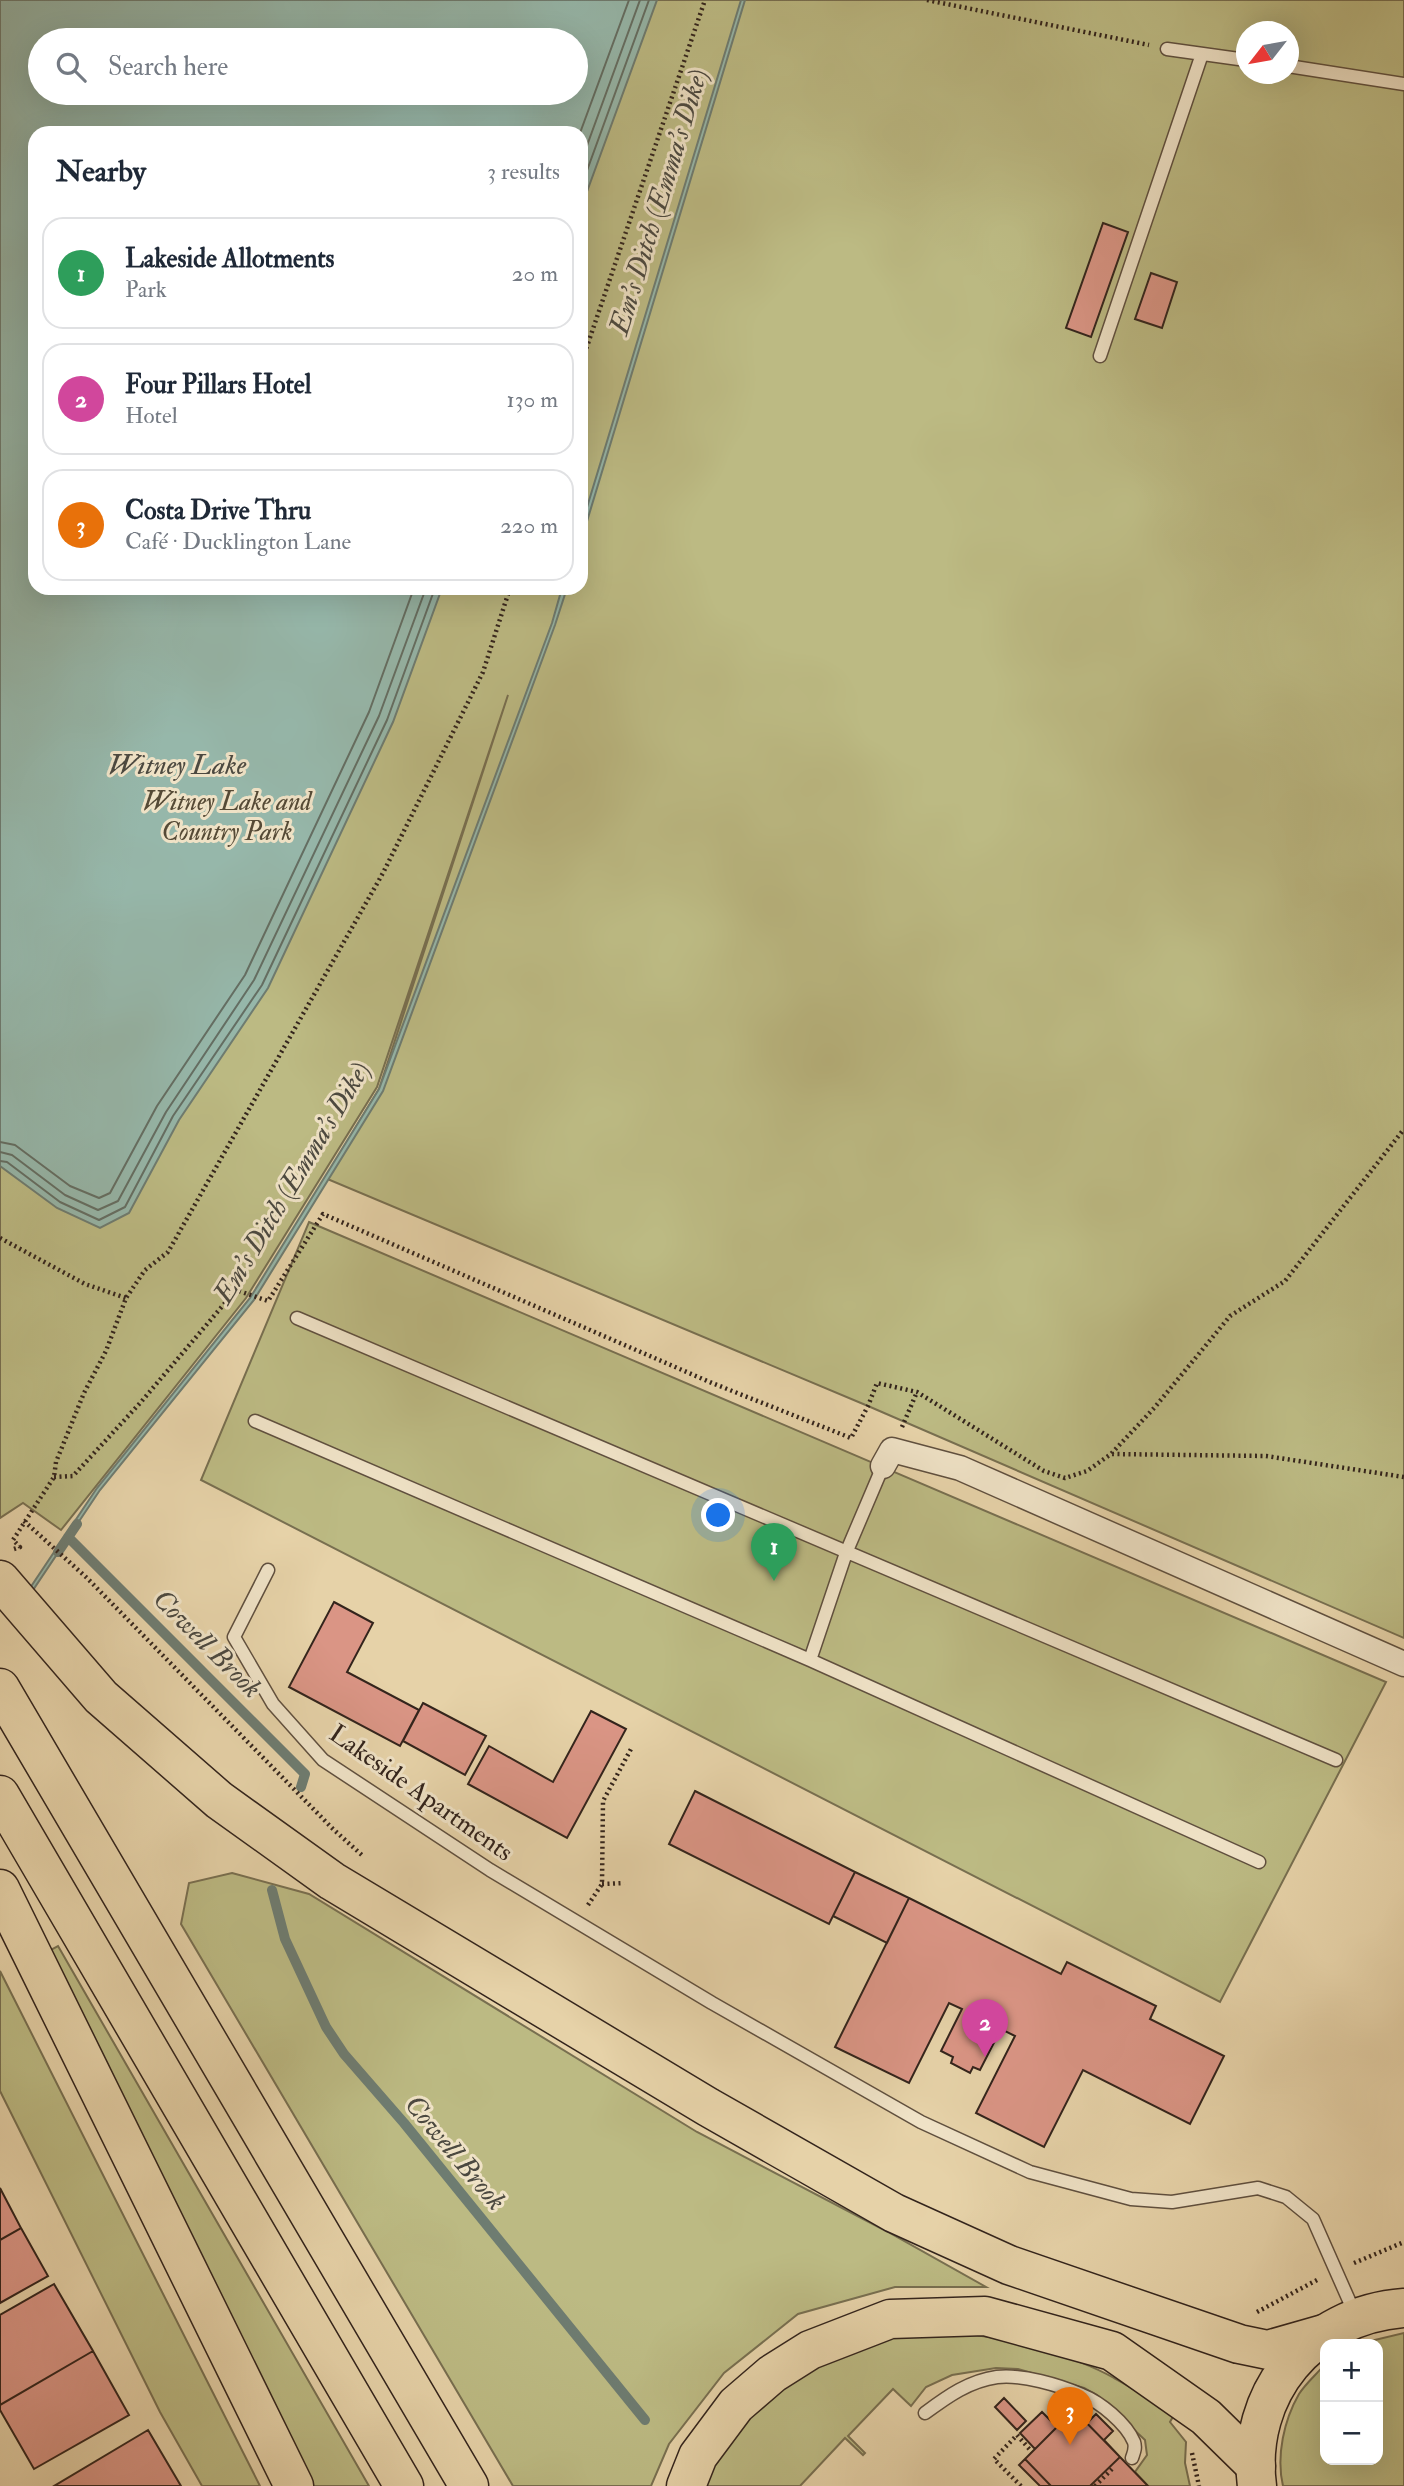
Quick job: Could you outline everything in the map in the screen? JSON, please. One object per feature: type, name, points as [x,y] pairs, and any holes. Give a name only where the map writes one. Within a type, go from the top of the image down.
[{"type":"main road","points":[[5,1565],[101,1698],[219,1801],[332,1881],[708,2107],[894,2213],[1009,2265],[1239,2344],[1268,2350],[1374,2312],[1404,2308]]},
{"type":"main road","points":[[0,1688],[469,2486]]},
{"type":"main road","points":[[0,1795],[404,2486]]},
{"type":"main road","points":[[0,1889],[294,2486]]},
{"type":"main road","points":[[687,2486],[698,2456],[736,2405],[772,2374],[810,2350],[890,2319],[985,2316],[1112,2351],[1206,2417],[1256,2480]]},
{"type":"main road","points":[[1256,2480],[1255,2454],[1260,2425],[1269,2398],[1284,2372],[1302,2352],[1340,2326]]},
{"type":"street","points":[[888,1458],[960,1468],[1404,1664]]},
{"type":"lane","points":[[1167,49],[1236,59]]},
{"type":"lane","points":[[1100,356],[1202,54]]},
{"type":"lane","points":[[1299,68],[1404,84]]},
{"type":"lane","points":[[297,1318],[1336,1760]]},
{"type":"lane","points":[[255,1421],[810,1660],[1259,1862]]},
{"type":"lane","points":[[810,1660],[846,1553],[888,1458]]},
{"type":"lane","name":"Lakeside Apartments","points":[[268,1570],[234,1637],[273,1704],[323,1760],[490,1870],[612,1943],[921,2122],[1030,2172],[1130,2199],[1172,2202],[1258,2188],[1286,2197],[1313,2218],[1340,2326]]},
{"type":"lane","points":[[925,2413],[965,2386],[982,2380],[1018,2376],[1082,2395],[1100,2406],[1134,2442],[1135,2449],[1127,2459]]},
{"type":"path","points":[[588,343],[705,0]]},
{"type":"path","points":[[927,0],[1167,49]]},
{"type":"path","points":[[5,1565],[20,1547],[13,1540],[54,1476],[61,1450],[84,1393],[106,1351],[126,1298],[145,1270],[168,1252],[383,873],[483,672],[508,595]]},
{"type":"path","points":[[54,1476],[73,1476],[141,1402],[236,1290],[268,1301],[323,1214],[712,1383],[851,1438],[877,1383],[917,1392],[1044,1471],[1065,1478],[1087,1471],[1111,1454],[1155,1407],[1230,1316],[1291,1274],[1404,1129]]},
{"type":"path","points":[[0,1238],[85,1284],[126,1298]]},
{"type":"path","points":[[888,1458],[917,1392]]},
{"type":"path","points":[[1111,1454],[1266,1456],[1404,1477]]},
{"type":"path","points":[[24,1521],[87,1578],[333,1829],[369,1862]]},
{"type":"path","points":[[588,1906],[602,1884],[603,1801],[631,1749]]},
{"type":"path","points":[[602,1884],[624,1883]]},
{"type":"path","points":[[1245,2308],[1258,2311]]},
{"type":"path","points":[[1021,2486],[994,2459],[1017,2435],[1032,2452]]},
{"type":"path","points":[[1193,2444],[1199,2486]]},
{"type":"path","points":[[1095,2486],[1127,2459]]},
{"type":"green space","name":"Witney Lake and Country Park","points":[[0,0],[1404,0],[1404,1638],[868,1406],[325,1178],[379,1089],[508,695],[377,1087],[246,1298],[61,1530],[23,1503],[0,1518]]},
{"type":"green space","points":[[309,1222],[1386,1682],[1220,2002],[201,1480]]},
{"type":"green space","points":[[232,1873],[309,1894],[697,2132],[888,2232],[986,2287],[895,2287],[798,2314],[724,2373],[669,2444],[651,2486],[513,2486],[181,1924],[189,1883]]},
{"type":"green space","points":[[58,1946],[369,2486],[312,2486],[45,1953]]},
{"type":"green space","points":[[0,1971],[260,2486],[202,2486],[160,2412],[0,2091]]},
{"type":"green space","points":[[1404,2333],[1404,2486],[1283,2486],[1281,2451],[1289,2415],[1302,2390],[1320,2370],[1320,2465],[1383,2465],[1383,2339],[1379,2339]]},
{"type":"green space","points":[[963,2334],[1020,2343],[1080,2362],[1122,2382],[1174,2415],[1170,2422],[1186,2442],[1185,2463],[1190,2486],[1148,2486],[1135,2472],[1147,2455],[1145,2440],[1097,2395],[1084,2388],[1018,2369],[996,2368],[952,2375],[926,2387],[911,2406],[893,2389],[848,2436],[865,2453],[863,2455],[845,2438],[800,2486],[695,2486],[719,2448],[784,2380],[883,2337]]},
{"type":"water","name":"Witney Lake","points":[[0,0],[657,0],[588,189],[588,126],[28,126],[28,595],[439,595],[393,722],[268,988],[179,1120],[129,1213],[100,1228],[57,1208],[0,1166]]},
{"type":"water","points":[[741,0],[745,0],[588,518],[588,504]]},
{"type":"water","points":[[560,595],[565,595],[383,1091],[254,1300],[100,1490],[29,1596],[26,1594],[97,1488],[250,1298],[379,1089],[552,623]]},
{"type":"building","points":[[1103,223],[1128,232],[1091,337],[1066,328]]},
{"type":"building","points":[[1151,273],[1177,282],[1162,328],[1135,319]]},
{"type":"building","points":[[334,1602],[373,1623],[347,1672],[419,1710],[400,1746],[289,1687]]},
{"type":"building","points":[[423,1703],[486,1736],[465,1775],[403,1741]]},
{"type":"building","points":[[591,1711],[626,1729],[567,1838],[468,1784],[489,1746],[553,1782]]},
{"type":"building","points":[[695,1791],[855,1872],[829,1924],[669,1844]]},
{"type":"building","points":[[855,1872],[909,1898],[887,1943],[833,1916]]},
{"type":"building","points":[[909,1898],[1061,1974],[1067,1962],[1156,2006],[1150,2019],[1224,2056],[1190,2124],[1083,2070],[1044,2147],[976,2113],[1015,2036],[1001,2029],[980,2070],[973,2067],[970,2073],[951,2063],[953,2057],[941,2051],[962,2009],[949,2003],[909,2083],[835,2047]]},
{"type":"building","points":[[0,2188],[21,2228],[0,2240]]},
{"type":"building","points":[[21,2228],[48,2276],[0,2303],[0,2240]]},
{"type":"building","points":[[54,2284],[93,2351],[0,2405],[0,2315]]},
{"type":"building","points":[[93,2351],[129,2415],[34,2469],[0,2410],[0,2405]]},
{"type":"building","points":[[1004,2398],[1026,2421],[1017,2430],[995,2407]]},
{"type":"building","points":[[1074,2410],[1148,2486],[1051,2486],[1025,2459]]},
{"type":"building","points":[[1074,2410],[1087,2423],[1096,2414],[1113,2431],[1104,2440],[1120,2457],[1090,2486],[1040,2486],[1019,2465],[1035,2449],[1020,2433],[1042,2412],[1057,2427]]},
{"type":"building","points":[[148,2430],[181,2486],[54,2486]]},
{"type":"waterway","name":"Em's Ditch (Emma's Dike)","points":[[58,1552],[77,1524]]},
{"type":"waterway","name":"Cowell Brook","points":[[68,1537],[305,1774],[301,1787]]},
{"type":"waterway","name":"Cowell Brook","points":[[272,1890],[285,1939],[326,2027],[344,2054],[404,2123],[645,2420]]},
{"type":"place","name":"Lakeside Allotments","points":[[774,1581]]},
{"type":"place","name":"Four Pillars Hotel","points":[[985,2057]]},
{"type":"place","name":"Costa Drive Thru","points":[[1070,2445]]}]
